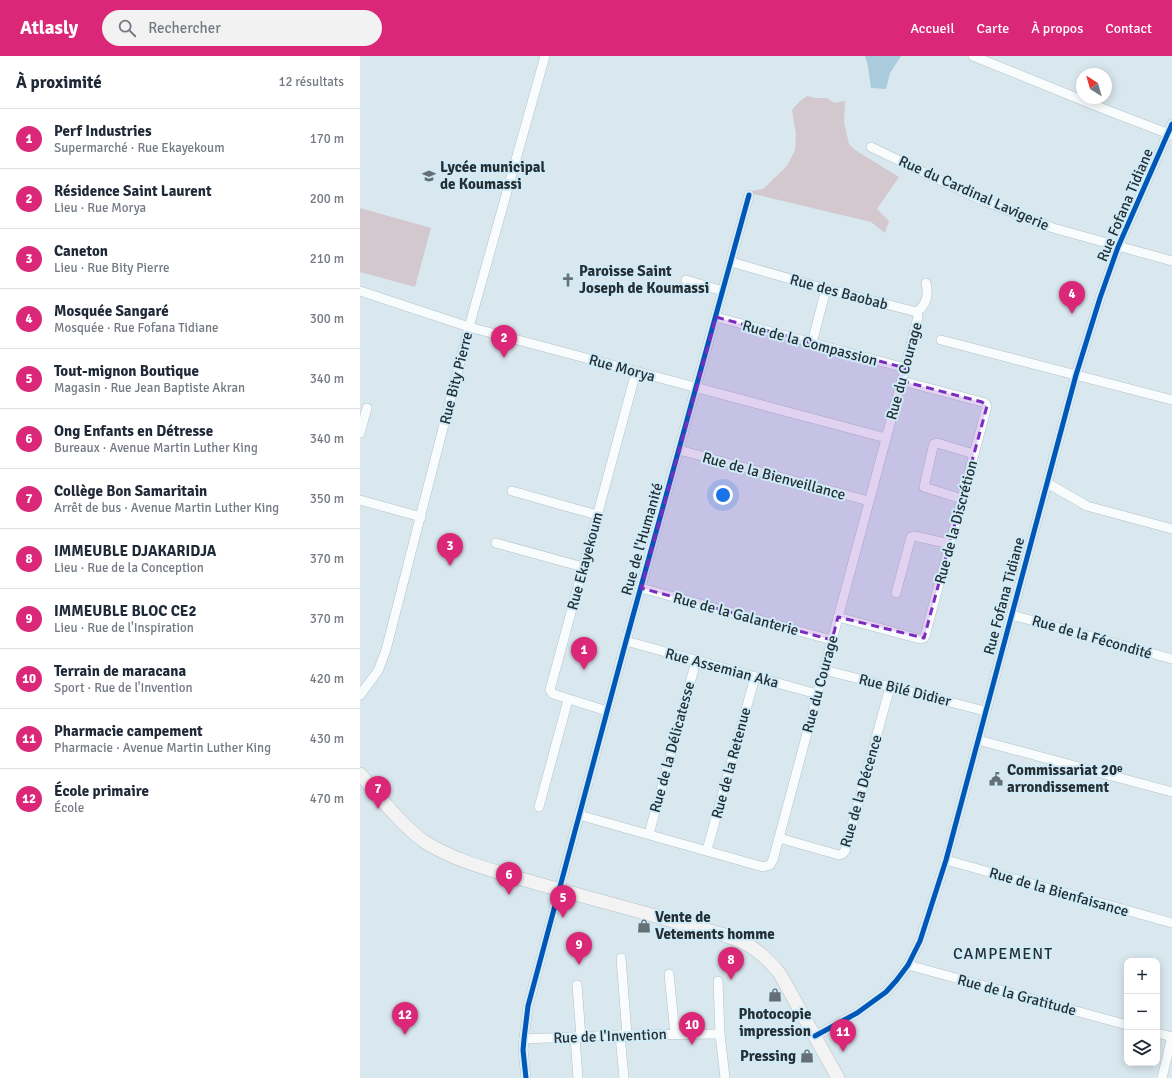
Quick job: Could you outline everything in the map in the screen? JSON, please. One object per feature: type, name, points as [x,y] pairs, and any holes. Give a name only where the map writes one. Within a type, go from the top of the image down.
[{"type":"street","name":"Rue Bity Pierre","points":[[360,695],[378,671],[386,650],[470,327],[545,56]]},
{"type":"street","points":[[973,56],[1101,108],[1170,134]]},
{"type":"street","name":"Rue Fofana Tidiane","points":[[815,1036],[857,1013],[886,992],[908,965],[920,941],[946,860],[1076,375],[1100,298],[1118,247],[1170,134],[1172,124]]},
{"type":"street","name":"Rue du Cardinal Lavigerie","points":[[871,147],[979,199],[1053,228],[1172,261]]},
{"type":"street","name":"Rue de l'Humanité","points":[[526,1078],[524,1039],[528,1006],[558,889],[749,195]]},
{"type":"street","name":"Rue des Baobab","points":[[731,262],[826,289],[917,312]]},
{"type":"street","points":[[686,280],[723,291]]},
{"type":"street","points":[[917,312],[927,298],[928,293],[926,284]]},
{"type":"street","points":[[812,343],[826,289]]},
{"type":"street","name":"Rue Morya","points":[[360,291],[470,327],[886,438]]},
{"type":"street","name":"Rue du Courage","points":[[579,815],[763,867],[770,865],[773,860],[779,838],[902,381],[918,317],[917,312]]},
{"type":"street","name":"Rue de la Compassion","points":[[716,318],[905,368]]},
{"type":"street","points":[[941,340],[1172,400]]},
{"type":"street","name":"Rue Ekayekoum","points":[[607,711],[568,700],[553,694],[550,690],[636,372]]},
{"type":"street","name":"Rue de la Discrétion","points":[[838,617],[920,639],[924,638],[950,544],[987,406],[985,403],[902,381]]},
{"type":"street","points":[[360,433],[367,408]]},
{"type":"street","points":[[962,499],[924,486],[933,447],[934,444],[937,443],[974,454]]},
{"type":"street","name":"Rue de la Bienveillance","points":[[679,450],[869,501]]},
{"type":"street","points":[[1047,483],[1088,506],[1172,529]]},
{"type":"street","points":[[512,491],[597,514]]},
{"type":"street","points":[[360,500],[420,516]]},
{"type":"street","points":[[896,593],[911,537],[914,536],[950,544]]},
{"type":"street","points":[[496,543],[583,567]]},
{"type":"street","name":"Rue de la Galanterie","points":[[641,588],[832,640]]},
{"type":"street","name":"Rue de la Fécondité","points":[[1012,615],[1172,659]]},
{"type":"street","name":"Rue Assemian Aka","points":[[626,641],[817,694]]},
{"type":"street","name":"Rue de la Délicatesse","points":[[649,834],[696,661]]},
{"type":"street","name":"Rue Bilé Didier","points":[[824,670],[985,711]]},
{"type":"street","name":"Rue de la Retenue","points":[[707,850],[755,677]]},
{"type":"street","name":"Rue de la Décence","points":[[779,838],[839,855],[845,851],[848,846],[890,687]]},
{"type":"street","points":[[539,807],[568,700]]},
{"type":"street","points":[[978,740],[1172,792]]},
{"type":"street","points":[[360,774],[413,832],[440,850],[470,863],[721,934],[747,944],[770,962],[780,974],[838,1078]]},
{"type":"street","name":"Rue de la Bienfaisance","points":[[946,860],[1172,923]]},
{"type":"street","points":[[621,958],[624,1078]]},
{"type":"street","name":"Rue de la Gratitude","points":[[908,965],[1124,1024]]},
{"type":"street","points":[[668,974],[675,1034]]},
{"type":"street","points":[[718,981],[720,1034],[725,1078]]},
{"type":"street","points":[[577,985],[578,1078]]},
{"type":"street","name":"Rue de l'Invention","points":[[524,1039],[623,1034],[720,1034]]},
{"type":"street","points":[[1160,1034],[1172,1037],[1162,1078]]},
{"type":"highlighted area","points":[[716,317],[905,368],[902,381],[982,402],[987,406],[924,638],[838,617],[832,640],[641,588]]},
{"type":"shaded area","points":[[807,96],[827,98],[834,103],[845,101],[844,122],[849,144],[855,150],[899,177],[877,209],[889,221],[885,233],[871,222],[745,192],[763,189],[787,166],[795,150],[796,134],[792,110]]},
{"type":"shaded area","points":[[360,208],[431,228],[415,287],[360,272]]},
{"type":"water","points":[[865,56],[901,56],[890,73],[886,89],[871,88]]},
{"type":"cycle path","points":[[815,1036],[857,1013],[886,992],[908,965],[920,941],[946,860],[1076,375],[1100,298],[1118,247],[1172,124]]},
{"type":"cycle path","points":[[526,1078],[523,1050],[528,1006],[626,641],[749,195]]},
{"type":"place","name":"Lycée municipal de Koumassi","points":[[429,176]]},
{"type":"place","name":"Paroisse Saint Joseph de Koumassi","points":[[568,280]]},
{"type":"place","name":"Mosquée Sangaré","points":[[1072,314]]},
{"type":"place","name":"Résidence Saint Laurent","points":[[504,358]]},
{"type":"place","name":"Caneton","points":[[450,566]]},
{"type":"place","name":"Perf Industries","points":[[584,670]]},
{"type":"place","name":"Commissariat 20ᵉ arrondissement","points":[[996,779]]},
{"type":"place","name":"Collège Bon Samaritain","points":[[378,809]]},
{"type":"place","name":"Ong Enfants en Détresse","points":[[509,895]]},
{"type":"place","name":"Tout-mignon Boutique","points":[[563,918]]},
{"type":"place","name":"Vente de Vetements homme","points":[[644,926]]},
{"type":"place","name":"IMMEUBLE BLOC CE2","points":[[579,965]]},
{"type":"place","name":"IMMEUBLE DJAKARIDJA","points":[[731,980]]},
{"type":"place","name":"Photocopie impression","points":[[775,995]]},
{"type":"place","name":"École primaire","points":[[405,1035]]},
{"type":"place","name":"Terrain de maracana","points":[[692,1045]]},
{"type":"place","name":"Pharmacie campement","points":[[843,1052]]},
{"type":"place","name":"Pressing","points":[[807,1056]]},
{"type":"district","name":"CAMPEMENT","points":[[1003,953]]}]
